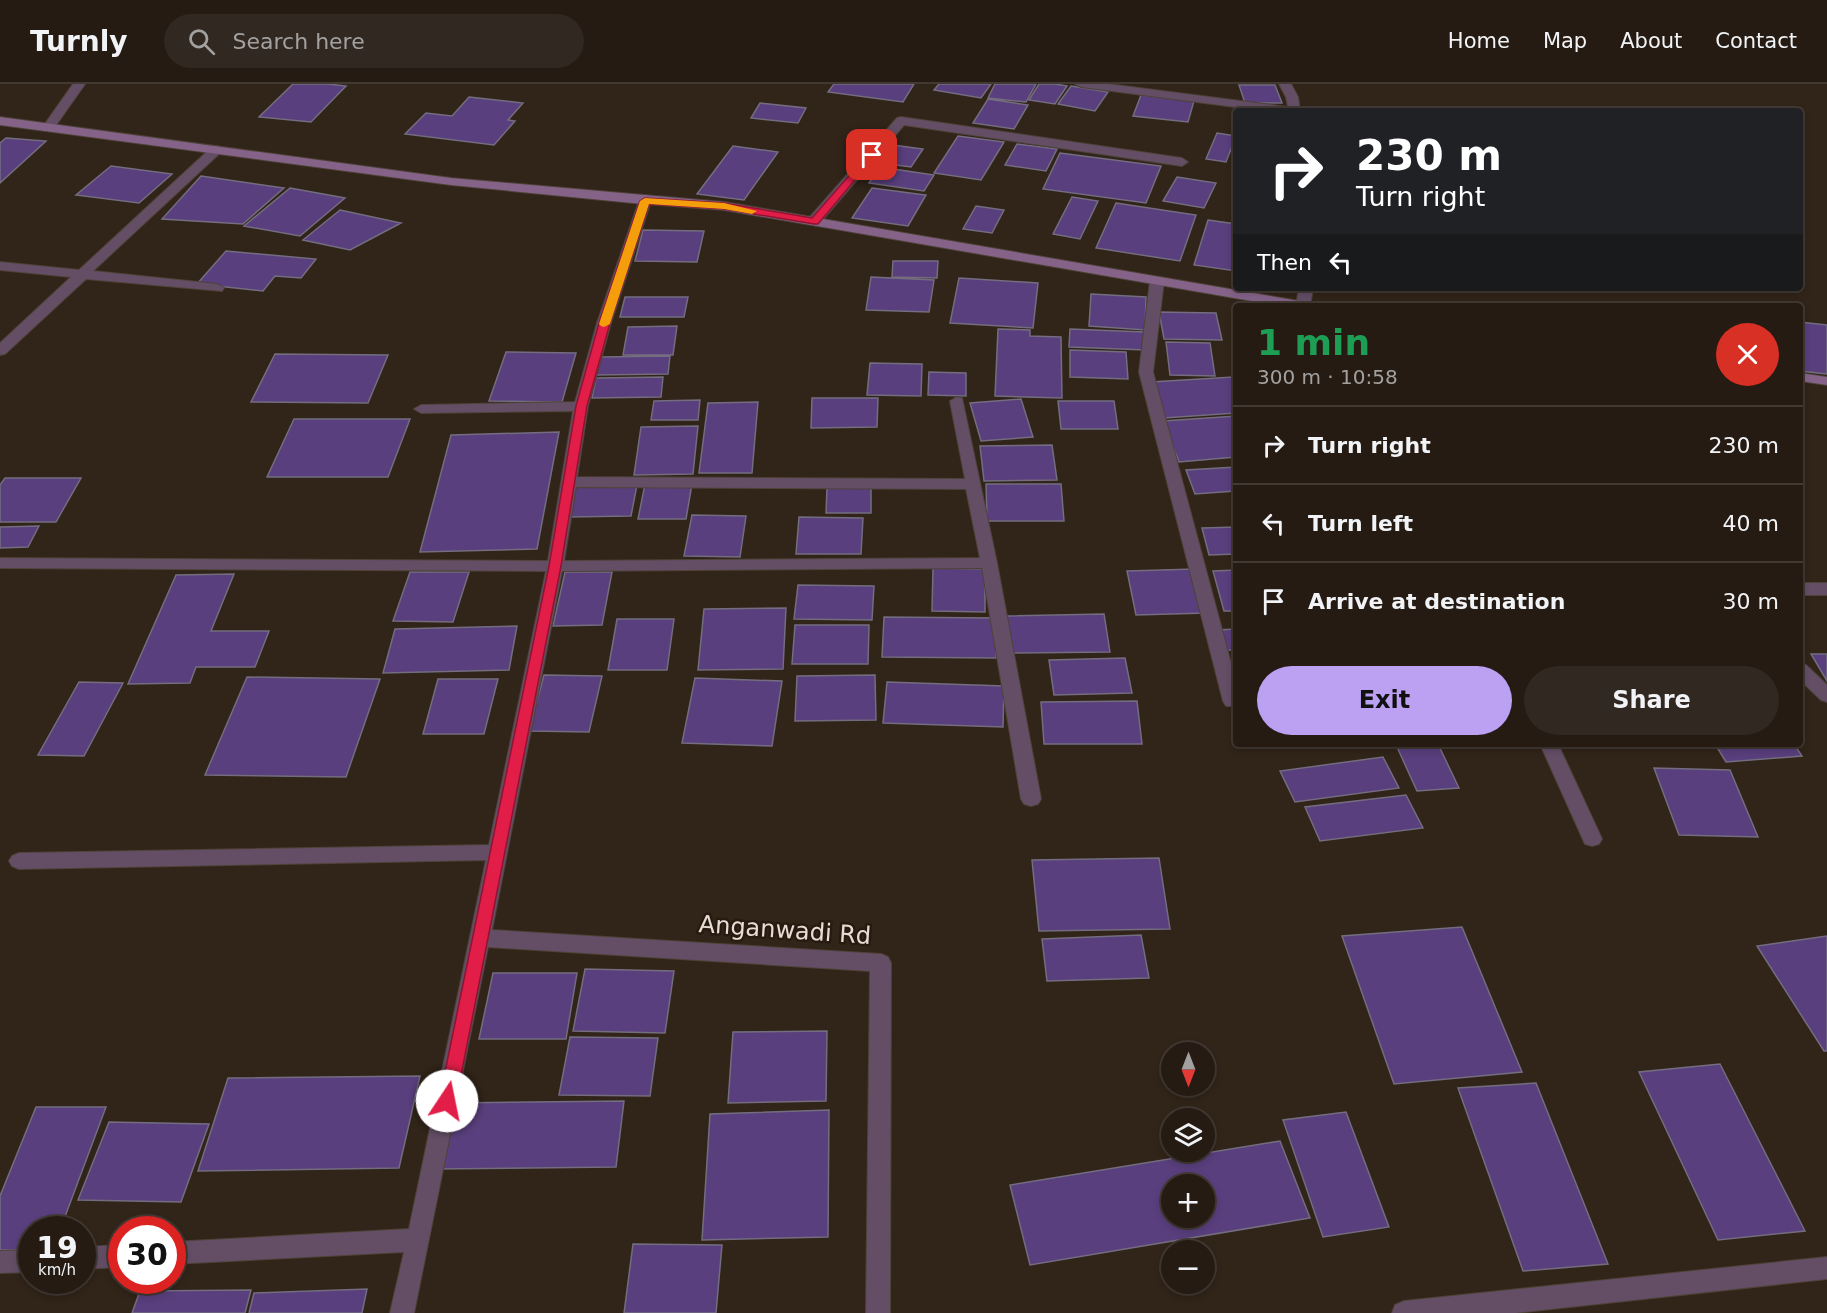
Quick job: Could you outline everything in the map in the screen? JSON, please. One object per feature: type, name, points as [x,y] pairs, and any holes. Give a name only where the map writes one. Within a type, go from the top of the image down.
[{"type":"main road","points":[[0,121],[422,178],[645,201],[724,206],[1286,303]]},
{"type":"main road","points":[[1803,377],[1827,381]]},
{"type":"street","points":[[48,128],[80,84]]},
{"type":"street","points":[[1081,84],[1270,108]]},
{"type":"street","points":[[1285,84],[1292,97],[1294,108]]},
{"type":"street","points":[[814,222],[901,121],[1182,162]]},
{"type":"street","points":[[0,351],[216,150]]},
{"type":"street","points":[[402,1313],[419,1240],[555,566],[581,406],[604,323],[645,201]]},
{"type":"street","points":[[0,266],[217,288]]},
{"type":"street","points":[[1157,281],[1146,372],[1232,701]]},
{"type":"street","points":[[957,401],[989,563],[1031,799]]},
{"type":"street","points":[[421,409],[581,406]]},
{"type":"street","points":[[569,482],[972,484]]},
{"type":"street","points":[[0,563],[555,566],[989,563]]},
{"type":"street","points":[[1803,589],[1827,589]]},
{"type":"street","points":[[1803,672],[1827,696]]},
{"type":"street","points":[[1550,747],[1592,839]]},
{"type":"street","points":[[20,861],[497,852]]},
{"type":"street","name":"Anganwadi Rd","points":[[480,938],[881,963],[878,1313]]},
{"type":"street","points":[[186,1252],[419,1240]]},
{"type":"street","points":[[0,1262],[18,1261]]},
{"type":"street","points":[[1404,1313],[1827,1268]]},
{"type":"building","points":[[293,84],[346,86],[311,122],[259,117]]},
{"type":"building","points":[[834,84],[914,84],[903,102],[828,92]]},
{"type":"building","points":[[939,84],[991,84],[981,98],[934,90]]},
{"type":"building","points":[[995,84],[1036,84],[1026,102],[988,98]]},
{"type":"building","points":[[1039,84],[1067,86],[1055,104],[1029,100]]},
{"type":"building","points":[[1239,85],[1275,85],[1282,103],[1245,103]]},
{"type":"building","points":[[1071,86],[1108,92],[1095,111],[1058,104]]},
{"type":"building","points":[[1141,95],[1194,101],[1188,122],[1133,116]]},
{"type":"building","points":[[469,97],[523,103],[508,120],[515,121],[494,145],[405,134],[426,113],[452,116]]},
{"type":"building","points":[[988,99],[1028,105],[1014,129],[973,123]]},
{"type":"building","points":[[760,103],[806,108],[798,123],[751,118]]},
{"type":"building","points":[[1217,133],[1233,136],[1233,144],[1226,162],[1206,159]]},
{"type":"building","points":[[958,136],[1004,142],[981,180],[934,173]]},
{"type":"building","points":[[6,138],[46,141],[0,183],[0,143]]},
{"type":"building","points":[[1017,144],[1057,149],[1046,171],[1005,165]]},
{"type":"building","points":[[893,145],[923,149],[911,167],[880,163]]},
{"type":"building","points":[[733,146],[778,152],[744,200],[697,194]]},
{"type":"building","points":[[1060,153],[1161,166],[1146,203],[1043,189]]},
{"type":"building","points":[[111,166],[172,174],[139,203],[76,195]]},
{"type":"building","points":[[880,167],[934,175],[924,191],[869,183]]},
{"type":"building","points":[[201,176],[284,188],[243,224],[162,219]]},
{"type":"building","points":[[1177,177],[1216,183],[1204,208],[1163,201]]},
{"type":"building","points":[[290,188],[345,198],[300,236],[244,226]]},
{"type":"building","points":[[872,188],[926,195],[908,226],[852,218]]},
{"type":"building","points":[[1072,197],[1098,201],[1080,239],[1053,234]]},
{"type":"building","points":[[1116,203],[1196,215],[1180,261],[1096,248]]},
{"type":"building","points":[[976,206],[1004,210],[992,233],[963,229]]},
{"type":"building","points":[[340,210],[401,223],[350,250],[303,240]]},
{"type":"building","points":[[1208,220],[1233,224],[1233,271],[1194,265]]},
{"type":"building","points":[[643,230],[704,231],[697,262],[635,261]]},
{"type":"building","points":[[226,251],[316,259],[301,278],[275,276],[263,291],[197,284]]},
{"type":"building","points":[[893,261],[938,261],[937,278],[892,277]]},
{"type":"building","points":[[871,277],[934,280],[929,312],[866,310]]},
{"type":"building","points":[[959,278],[1038,283],[1033,328],[950,323]]},
{"type":"building","points":[[1091,294],[1146,297],[1145,330],[1089,326]]},
{"type":"building","points":[[625,297],[688,297],[684,317],[620,317]]},
{"type":"building","points":[[1159,312],[1216,313],[1222,340],[1164,339]]},
{"type":"building","points":[[1803,322],[1827,325],[1827,374],[1803,371]]},
{"type":"building","points":[[677,326],[673,355],[623,355],[628,327]]},
{"type":"building","points":[[998,329],[1030,330],[1030,336],[1061,337],[1062,398],[995,396]]},
{"type":"building","points":[[1070,329],[1144,332],[1145,350],[1069,347]]},
{"type":"building","points":[[1166,342],[1210,343],[1215,376],[1170,375]]},
{"type":"building","points":[[1070,350],[1126,352],[1128,379],[1070,377]]},
{"type":"building","points":[[506,352],[576,353],[562,402],[489,401]]},
{"type":"building","points":[[275,354],[388,355],[368,403],[251,402]]},
{"type":"building","points":[[670,356],[668,374],[596,375],[600,357]]},
{"type":"building","points":[[870,363],[922,364],[921,396],[867,395]]},
{"type":"building","points":[[929,372],[966,373],[966,396],[928,395]]},
{"type":"building","points":[[663,377],[661,397],[592,398],[596,378]]},
{"type":"building","points":[[1233,377],[1233,413],[1164,418],[1151,382]]},
{"type":"building","points":[[812,398],[878,398],[877,427],[811,428]]},
{"type":"building","points":[[1021,399],[1033,437],[981,441],[970,403]]},
{"type":"building","points":[[700,400],[698,420],[651,420],[654,401]]},
{"type":"building","points":[[1058,401],[1114,401],[1118,429],[1061,429]]},
{"type":"building","points":[[758,402],[752,473],[699,473],[708,403]]},
{"type":"building","points":[[1233,416],[1233,457],[1179,462],[1163,421]]},
{"type":"building","points":[[294,419],[410,419],[388,477],[267,477]]},
{"type":"building","points":[[698,426],[693,474],[634,475],[641,427]]},
{"type":"building","points":[[559,432],[537,549],[420,552],[451,435]]},
{"type":"building","points":[[1052,445],[1057,480],[984,481],[980,446]]},
{"type":"building","points":[[1233,467],[1233,491],[1195,494],[1186,470]]},
{"type":"building","points":[[5,478],[81,478],[56,522],[0,522],[0,485]]},
{"type":"building","points":[[645,484],[692,484],[686,519],[638,519]]},
{"type":"building","points":[[986,484],[1061,484],[1064,521],[987,521]]},
{"type":"building","points":[[575,485],[637,485],[631,516],[569,517]]},
{"type":"building","points":[[827,488],[871,488],[871,513],[826,513]]},
{"type":"building","points":[[692,515],[746,516],[740,557],[684,556]]},
{"type":"building","points":[[799,517],[863,518],[861,554],[796,554]]},
{"type":"building","points":[[39,526],[28,547],[0,548],[0,527]]},
{"type":"building","points":[[1233,527],[1233,554],[1209,555],[1202,528]]},
{"type":"building","points":[[933,568],[985,569],[985,612],[932,611]]},
{"type":"building","points":[[1195,569],[1206,613],[1136,615],[1127,571]]},
{"type":"building","points":[[1233,570],[1233,611],[1224,611],[1213,571]]},
{"type":"building","points":[[410,572],[469,572],[453,622],[393,621]]},
{"type":"building","points":[[565,572],[612,572],[602,625],[553,626]]},
{"type":"building","points":[[234,574],[211,631],[269,631],[255,667],[196,667],[190,683],[128,684],[176,575]]},
{"type":"building","points":[[798,585],[874,586],[872,620],[794,619]]},
{"type":"building","points":[[786,608],[783,669],[698,670],[704,609]]},
{"type":"building","points":[[1104,614],[1110,652],[1010,653],[1006,616]]},
{"type":"building","points":[[884,617],[995,618],[996,658],[882,657]]},
{"type":"building","points":[[617,619],[674,619],[667,670],[608,670]]},
{"type":"building","points":[[795,625],[869,625],[868,664],[792,664]]},
{"type":"building","points":[[517,626],[509,670],[383,673],[395,629]]},
{"type":"building","points":[[1233,629],[1233,650],[1222,650],[1217,630]]},
{"type":"building","points":[[1811,654],[1827,654],[1827,681]]},
{"type":"building","points":[[1125,658],[1132,693],[1054,695],[1049,660]]},
{"type":"building","points":[[544,675],[602,676],[589,732],[529,731]]},
{"type":"building","points":[[875,675],[876,720],[795,721],[797,676]]},
{"type":"building","points":[[247,677],[380,679],[346,777],[205,775]]},
{"type":"building","points":[[695,678],[782,681],[772,746],[682,743]]},
{"type":"building","points":[[438,679],[498,679],[484,734],[423,734]]},
{"type":"building","points":[[79,682],[123,683],[84,756],[38,755]]},
{"type":"building","points":[[887,682],[1004,686],[1003,727],[883,723]]},
{"type":"building","points":[[1137,701],[1142,744],[1044,744],[1041,702]]},
{"type":"building","points":[[1397,747],[1439,747],[1459,788],[1417,791]]},
{"type":"building","points":[[1717,747],[1796,747],[1802,756],[1726,762]]},
{"type":"building","points":[[1383,757],[1399,788],[1295,802],[1280,771]]},
{"type":"building","points":[[1654,768],[1730,770],[1758,837],[1679,835]]},
{"type":"building","points":[[1406,795],[1423,828],[1320,841],[1305,807]]},
{"type":"building","points":[[1159,858],[1170,929],[1039,931],[1032,860]]},
{"type":"building","points":[[1462,927],[1522,1072],[1394,1084],[1342,936]]},
{"type":"building","points":[[1141,935],[1149,978],[1047,981],[1042,939]]},
{"type":"building","points":[[1827,936],[1827,1051],[1824,1051],[1757,946]]},
{"type":"building","points":[[585,969],[674,971],[665,1033],[573,1031]]},
{"type":"building","points":[[493,973],[577,973],[566,1039],[479,1039]]},
{"type":"building","points":[[827,1031],[826,1101],[728,1103],[733,1032]]},
{"type":"building","points":[[570,1037],[658,1038],[650,1096],[559,1095]]},
{"type":"building","points":[[1720,1064],[1805,1231],[1718,1240],[1639,1072]]},
{"type":"building","points":[[420,1076],[399,1168],[198,1171],[228,1078]]},
{"type":"building","points":[[1536,1083],[1608,1264],[1523,1271],[1458,1088]]},
{"type":"building","points":[[624,1101],[616,1167],[436,1169],[450,1103]]},
{"type":"building","points":[[36,1107],[106,1107],[65,1216],[18,1216],[18,1250],[0,1250],[0,1196]]},
{"type":"building","points":[[829,1110],[828,1237],[702,1240],[710,1114]]},
{"type":"building","points":[[1346,1112],[1389,1227],[1323,1237],[1283,1120]]},
{"type":"building","points":[[109,1122],[209,1124],[181,1202],[78,1200]]},
{"type":"building","points":[[1280,1141],[1310,1218],[1179,1240],[1161,1240],[1161,1243],[1030,1265],[1010,1185],[1161,1160],[1215,1162],[1215,1152]]},
{"type":"building","points":[[633,1244],[722,1245],[716,1313],[624,1313]]},
{"type":"building","points":[[367,1289],[362,1313],[249,1313],[254,1293]]},
{"type":"building","points":[[251,1290],[245,1313],[132,1313],[139,1294],[186,1294],[186,1291]]},
{"type":"slow traffic","points":[[604,324],[645,201],[724,206],[752,211]]},
{"type":"route","points":[[447,1101],[555,566],[581,406],[604,323],[645,201],[724,206],[814,222],[872,155]]}]
